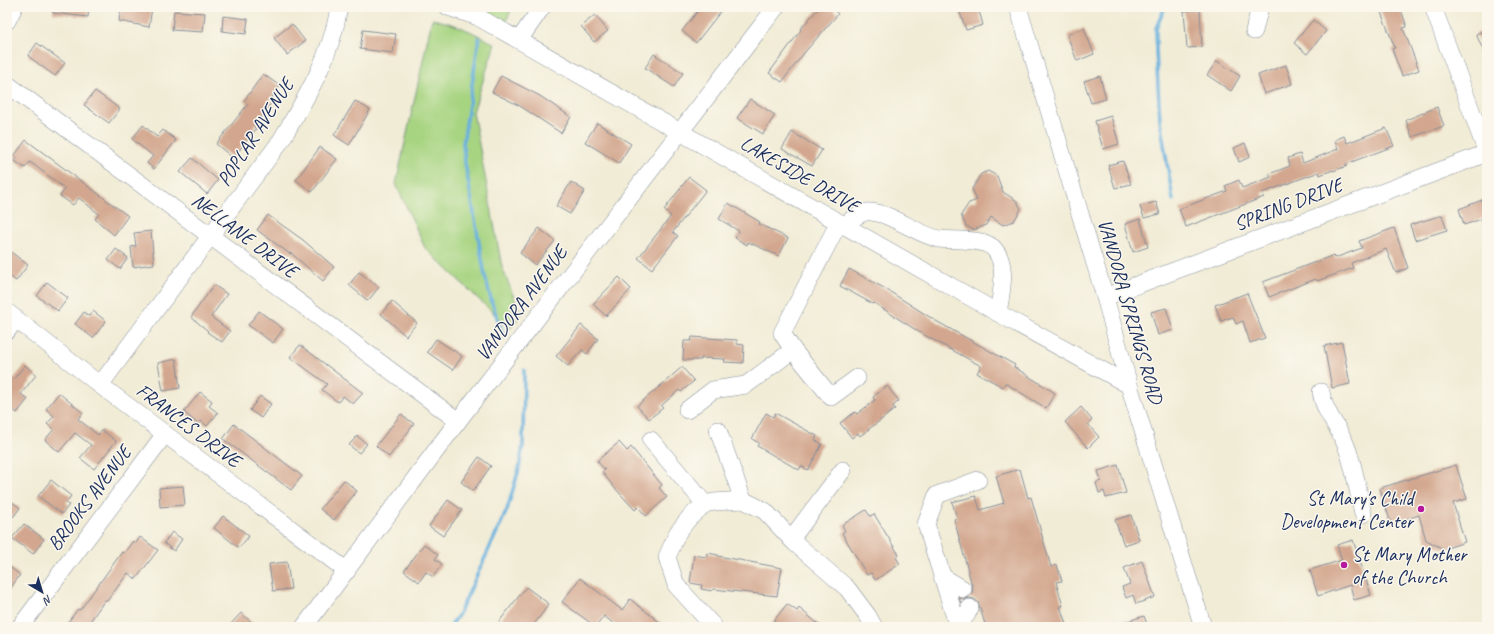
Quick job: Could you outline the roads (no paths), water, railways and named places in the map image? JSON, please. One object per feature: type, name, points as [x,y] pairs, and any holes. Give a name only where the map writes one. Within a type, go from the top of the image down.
[{"type":"street","points":[[7,21],[14,7]]},
{"type":"street","name":"POPLAR AVENUE","points":[[100,385],[280,142],[305,100],[325,56],[338,18],[339,7]]},
{"type":"street","points":[[519,40],[542,7]]},
{"type":"street","name":"VANDORA AVENUE","points":[[304,627],[458,421],[776,7]]},
{"type":"street","name":"VANDORA SPRINGS ROAD","points":[[1018,7],[1105,297],[1129,385],[1203,627]]},
{"type":"street","points":[[1254,31],[1260,7]]},
{"type":"street","points":[[1433,7],[1487,153]]},
{"type":"street","name":"LAKESIDE DRIVE","points":[[456,8],[478,17],[998,313],[1129,385]]},
{"type":"street","name":"NELLANE DRIVE","points":[[7,84],[458,421]]},
{"type":"street","name":"SPRING DRIVE","points":[[1105,297],[1487,153]]},
{"type":"street","points":[[857,378],[831,398],[793,350],[782,333],[842,223],[859,213],[870,211],[884,214],[921,234],[940,239],[985,242],[995,250],[1000,261],[1003,284],[998,313]]},
{"type":"street","name":"FRANCES DRIVE","points":[[10,321],[100,385],[347,571]]},
{"type":"street","points":[[688,410],[713,390],[746,385],[793,350]]},
{"type":"street","points":[[1321,392],[1322,400],[1330,417],[1341,432],[1347,447],[1354,470],[1363,514]]},
{"type":"street","points":[[718,430],[743,500]]},
{"type":"street","name":"BROOKS AVENUE","points":[[20,627],[165,434]]},
{"type":"street","points":[[651,440],[705,504]]},
{"type":"street","points":[[791,539],[843,470]]},
{"type":"street","points":[[958,626],[926,524],[936,495],[978,480]]},
{"type":"street","points":[[714,627],[676,585],[667,557],[678,532],[690,517],[705,504],[743,500],[765,511],[791,539],[847,588],[868,616],[874,627]]},
{"type":"street","points":[[943,577],[963,589]]},
{"type":"street","points":[[958,626],[970,608]]},
{"type":"waterway","points":[[1165,7],[1156,28],[1156,51],[1160,120],[1173,200]]},
{"type":"waterway","points":[[479,38],[463,144],[485,276],[492,303],[503,334]]},
{"type":"waterway","points":[[450,627],[459,614],[507,510],[519,469],[523,445],[524,370]]},
{"type":"place","name":"St Mary's Child Development Center","points":[[1421,509]]},
{"type":"place","name":"St Mary Mother of the Church","points":[[1344,565]]}]
